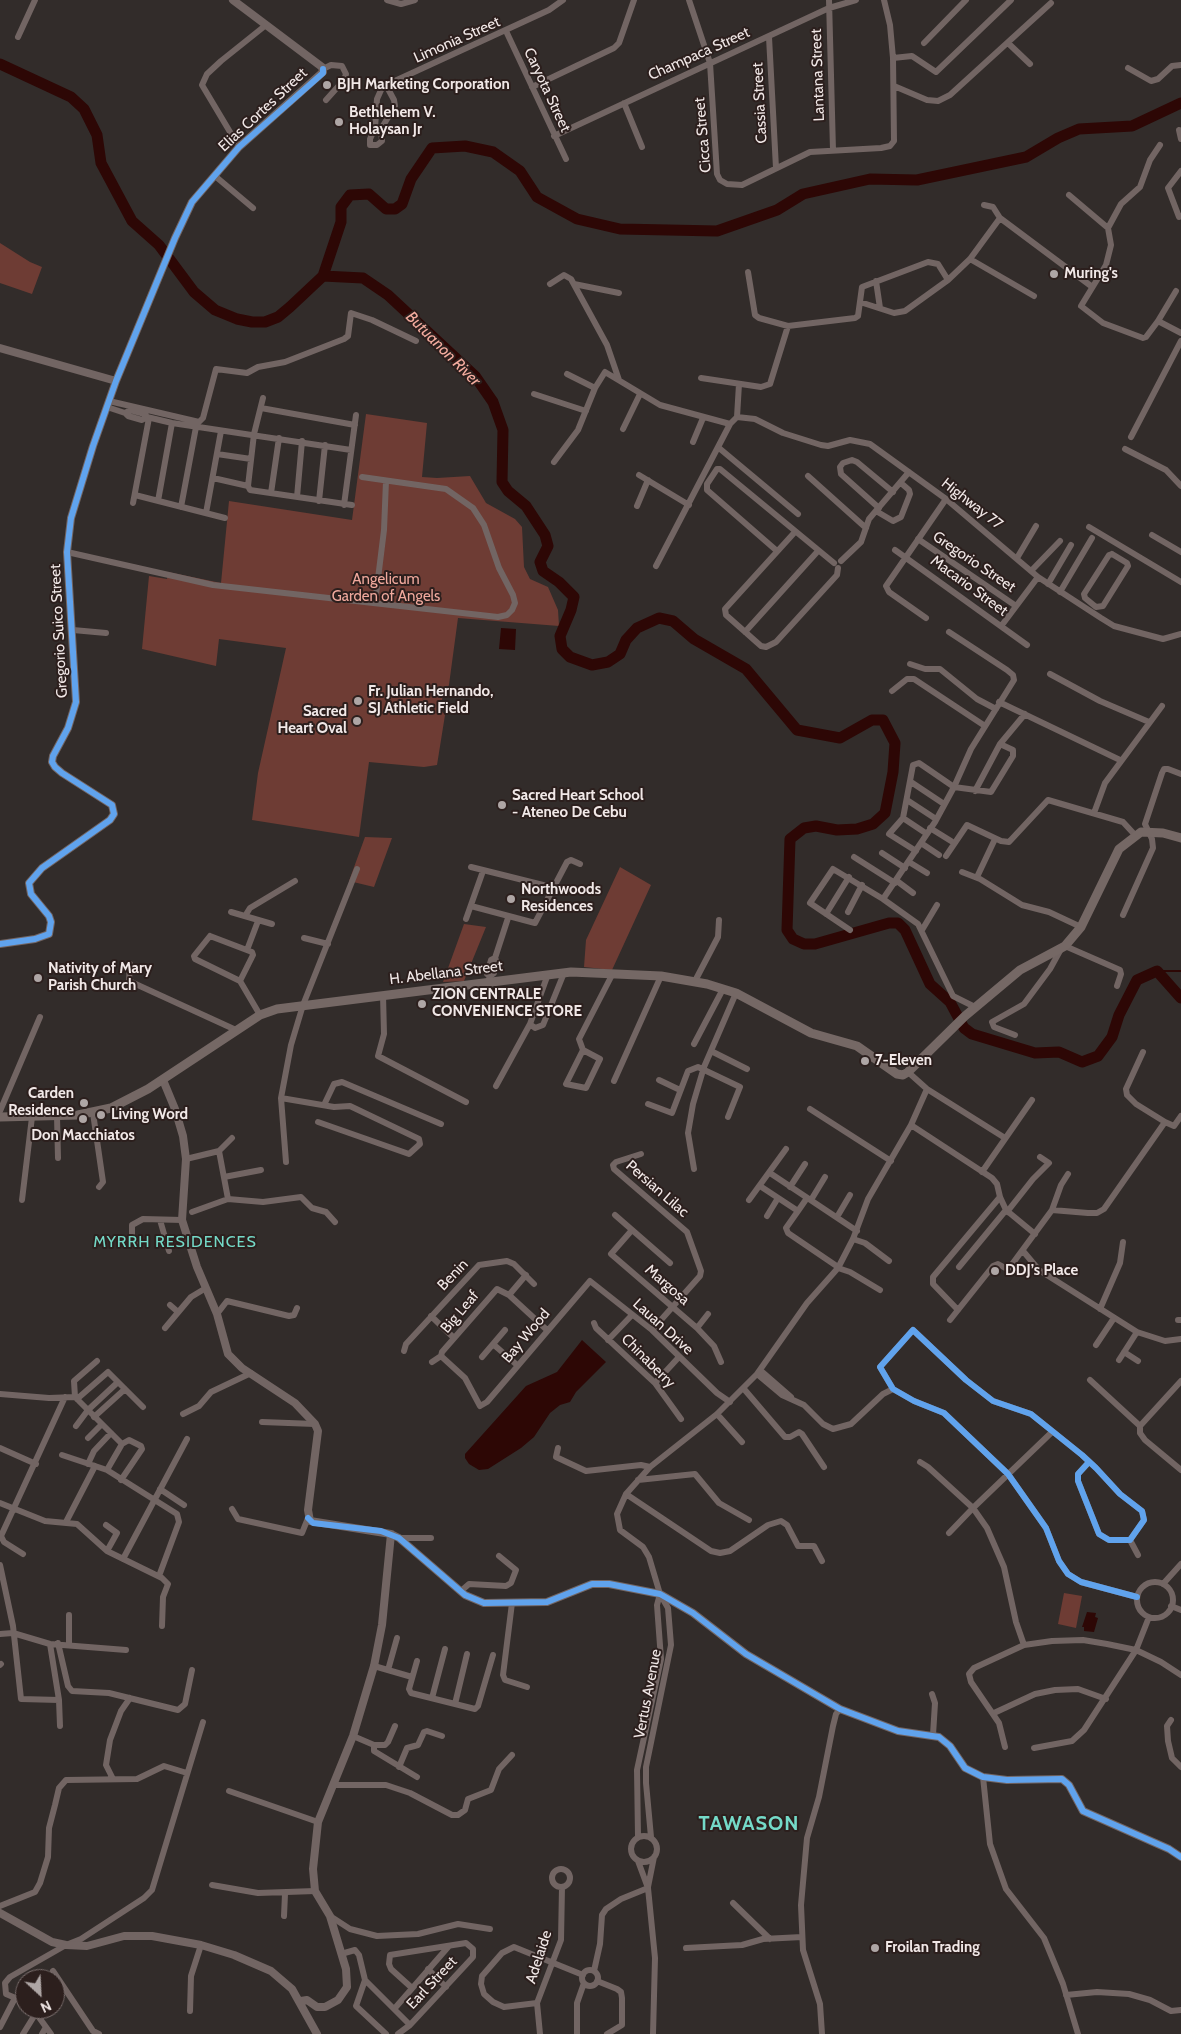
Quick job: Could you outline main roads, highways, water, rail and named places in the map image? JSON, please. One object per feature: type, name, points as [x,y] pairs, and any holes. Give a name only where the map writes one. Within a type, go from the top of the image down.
[{"type":"main road","name":"H. Abellana Street","points":[[0,1117],[57,1116],[93,1113],[110,1108],[163,1080],[260,1015],[277,1009],[489,979],[564,973],[661,976],[695,981],[723,989],[736,993],[811,1033],[860,1048],[897,1074],[905,1074],[934,1044],[1020,970],[1063,948],[1081,927],[1119,849],[1135,835],[1148,832],[1181,838]]},
{"type":"waterway","name":"Butuanon River","points":[[0,64],[71,97],[84,109],[97,135],[101,163],[132,221],[159,245],[194,292],[215,310],[237,319],[265,322],[278,317],[323,276],[363,278],[388,295],[475,376],[493,402],[503,430],[502,482],[508,491],[526,506],[545,535],[548,546],[540,562],[543,571],[559,582],[574,597],[571,610],[560,636],[562,649],[570,657],[592,665],[608,662],[620,654],[626,640],[637,628],[659,618],[673,621],[694,639],[746,669],[797,730],[840,738],[872,720],[883,720],[895,743],[893,772],[885,813],[873,824],[857,829],[837,830],[816,826],[804,828],[790,839],[787,930],[793,939],[804,944],[815,944],[889,923],[898,923],[905,930],[930,984],[950,1002],[964,1028],[972,1034],[1035,1053],[1059,1052],[1082,1062],[1098,1056],[1112,1037],[1119,1015],[1137,980],[1157,971],[1181,998]]},
{"type":"waterway","points":[[323,276],[341,222],[341,207],[350,195],[369,194],[386,209],[395,209],[402,204],[411,179],[432,148],[465,146],[493,152],[520,171],[537,197],[577,219],[620,229],[717,231],[777,210],[803,194],[870,179],[917,180],[1026,157],[1058,138],[1079,129],[1132,126],[1181,103]]},
{"type":"waterway","points":[[1157,971],[1181,971]]},
{"type":"place","name":"BJH Marketing Corporation","points":[[327,85]]},
{"type":"place","name":"Bethlehem V. Holaysan Jr","points":[[339,122]]},
{"type":"place","name":"Muring's","points":[[1054,274]]},
{"type":"place","name":"Fr. Julian Hernando, SJ Athletic Field","points":[[358,701]]},
{"type":"place","name":"Sacred Heart Oval","points":[[357,721]]},
{"type":"place","name":"Sacred Heart School - Ateneo De Cebu","points":[[502,805]]},
{"type":"place","name":"Northwoods Residences","points":[[511,899]]},
{"type":"place","name":"Nativity of Mary Parish Church","points":[[38,978]]},
{"type":"place","name":"ZION CENTRALE CONVENIENCE STORE","points":[[422,1004]]},
{"type":"place","name":"7-Eleven","points":[[865,1061]]},
{"type":"place","name":"Carden Residence","points":[[84,1103]]},
{"type":"place","name":"Living Word","points":[[101,1115]]},
{"type":"place","name":"Don Macchiatos","points":[[83,1119]]},
{"type":"place","name":"DDJ’s Place","points":[[995,1271]]},
{"type":"place","name":"Froilan Trading","points":[[875,1948]]},
{"type":"district","name":"MYRRH RESIDENCES","points":[[175,1242]]},
{"type":"district","name":"TAWASON","points":[[749,1824]]},
{"type":"park label","name":"Angelicum Garden of Angels","points":[[386,588]]}]
